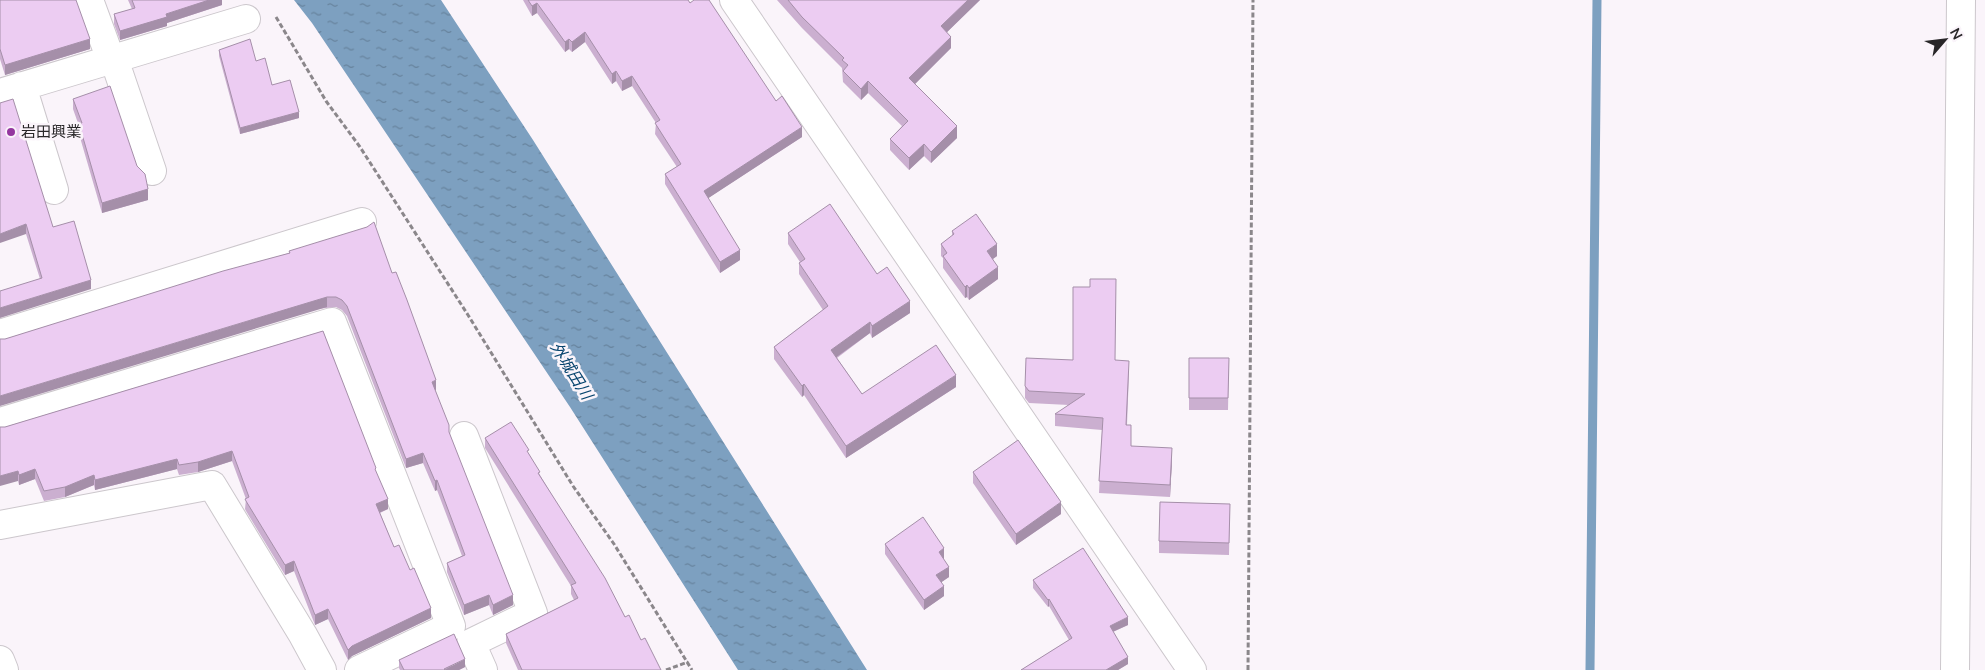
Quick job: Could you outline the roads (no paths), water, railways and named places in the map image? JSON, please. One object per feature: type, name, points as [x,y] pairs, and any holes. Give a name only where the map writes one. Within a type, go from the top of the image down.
[{"type":"street","points":[[90,0],[152,171]]},
{"type":"street","points":[[734,0],[1192,670]]},
{"type":"street","points":[[1955,670],[1961,0]]},
{"type":"street","points":[[54,190],[11,89],[246,19]]},
{"type":"street","points":[[0,334],[362,222]]},
{"type":"street","points":[[0,422],[332,322],[451,626],[359,670]]},
{"type":"street","points":[[464,436],[533,613],[471,643],[482,670]]},
{"type":"street","points":[[0,525],[212,485],[303,635],[322,670]]},
{"type":"street","points":[[0,660],[4,670]]},
{"type":"water","name":"外城田川","points":[[294,0],[441,0],[533,140],[867,670],[738,670],[570,407],[312,23]]},
{"type":"waterway","points":[[1590,670],[1597,0]]},
{"type":"place","name":"岩田興業","points":[[11,132]]}]
